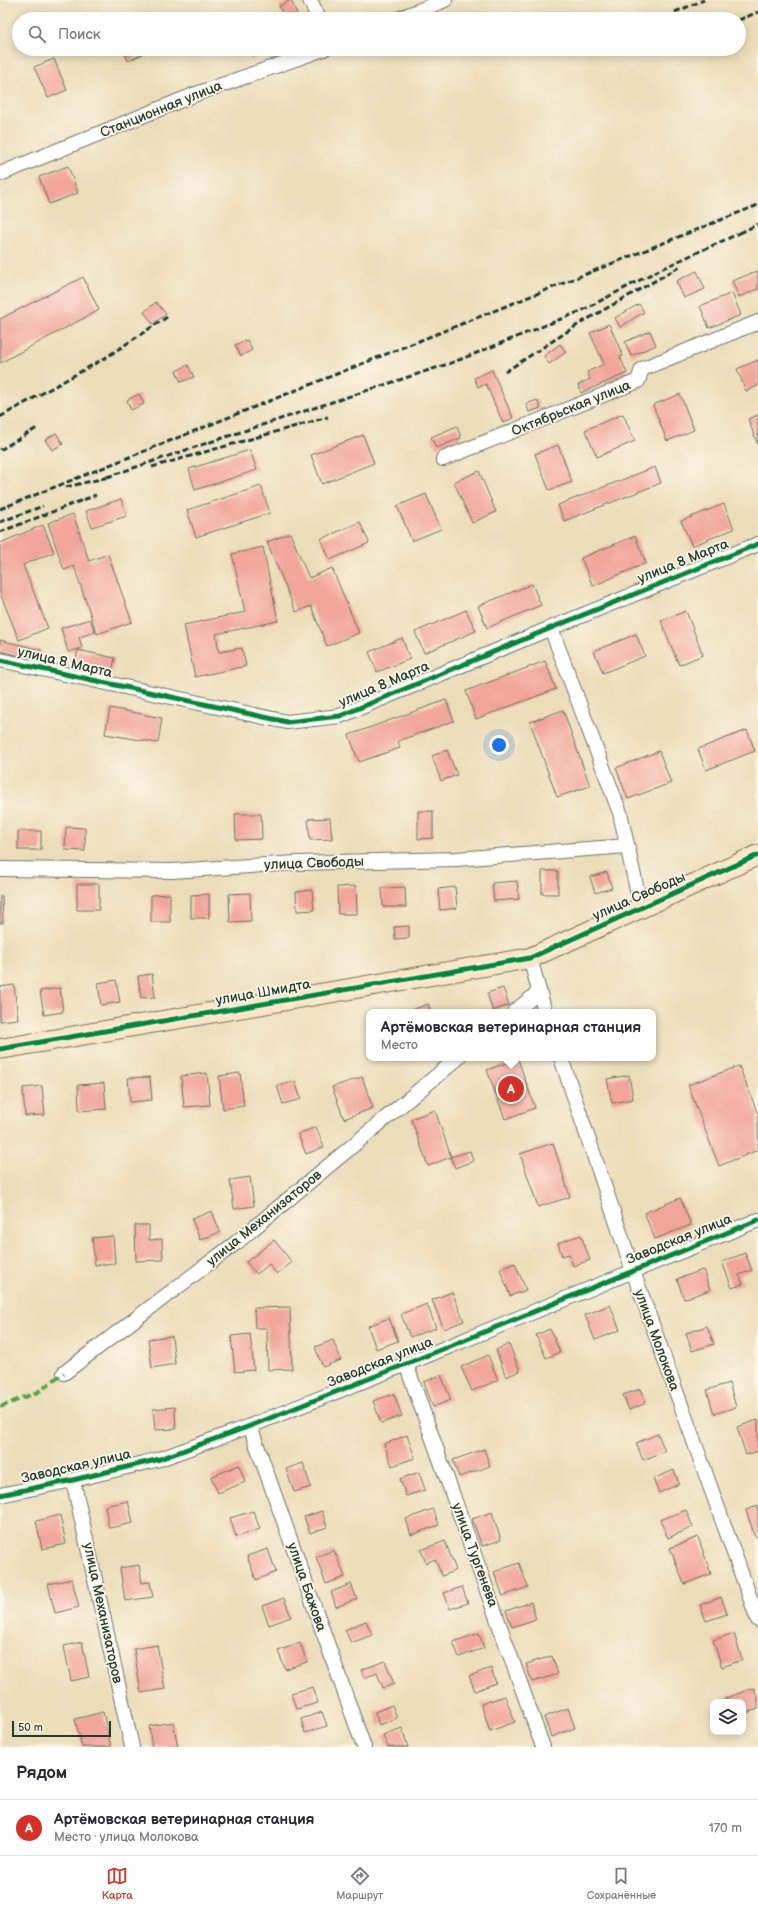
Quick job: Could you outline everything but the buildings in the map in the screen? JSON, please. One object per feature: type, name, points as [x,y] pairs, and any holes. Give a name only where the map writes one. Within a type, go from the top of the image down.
[{"type":"street","points":[[310,0],[316,12]]},
{"type":"street","points":[[415,12],[445,0]]},
{"type":"street","name":"Станционная улица","points":[[0,174],[196,94],[304,56]]},
{"type":"street","name":"Октябрьская улица","points":[[443,459],[638,381],[642,369],[758,322]]},
{"type":"street","name":"улица 8 Марта","points":[[0,660],[287,722],[340,716],[758,544]]},
{"type":"street","points":[[551,628],[620,812],[641,908]]},
{"type":"street","name":"улица Свободы","points":[[0,869],[172,871],[297,863],[456,859],[627,846]]},
{"type":"street","name":"улица Свободы","points":[[530,958],[758,855]]},
{"type":"street","points":[[530,958],[545,1009]]},
{"type":"street","name":"улица Шмидта","points":[[0,1049],[530,958]]},
{"type":"street","points":[[518,1009],[539,992]]},
{"type":"street","name":"улица Механизаторов","points":[[64,1373],[237,1242],[454,1061]]},
{"type":"street","name":"улица Молокова","points":[[562,1061],[632,1271],[758,1620]]},
{"type":"street","name":"Заводская улица","points":[[0,1495],[73,1480],[160,1459],[250,1426],[406,1364],[758,1220]]},
{"type":"street","name":"улица Тургенева","points":[[406,1364],[543,1747]]},
{"type":"street","name":"улица Бажова","points":[[250,1426],[364,1747]]},
{"type":"street","name":"улица Механизаторов","points":[[73,1480],[132,1747]]},
{"type":"railway","points":[[675,12],[704,0]]},
{"type":"railway","points":[[746,17],[758,12]]},
{"type":"railway","points":[[0,509],[758,205]]},
{"type":"railway","points":[[740,233],[758,224]]},
{"type":"railway","points":[[107,477],[454,362],[581,311],[661,269],[744,231]]},
{"type":"railway","points":[[505,372],[579,324],[681,266]]},
{"type":"railway","points":[[0,417],[105,358],[167,317]]},
{"type":"railway","points":[[152,467],[328,417]]},
{"type":"railway","points":[[0,450],[37,428]]},
{"type":"railway","points":[[66,487],[113,476]]},
{"type":"railway","points":[[0,532],[96,495]]},
{"type":"railway","points":[[0,522],[43,506]]},
{"type":"marked path","points":[[0,1407],[38,1392],[64,1373]]},
{"type":"cycle path","points":[[0,660],[287,722],[340,716],[758,544]]},
{"type":"cycle path","points":[[0,1049],[530,958],[758,855]]},
{"type":"cycle path","points":[[0,1495],[73,1480],[160,1459],[250,1426],[406,1364],[758,1220]]},
{"type":"place","name":"Артёмовская ветеринарная станция","points":[[511,1089]]}]
